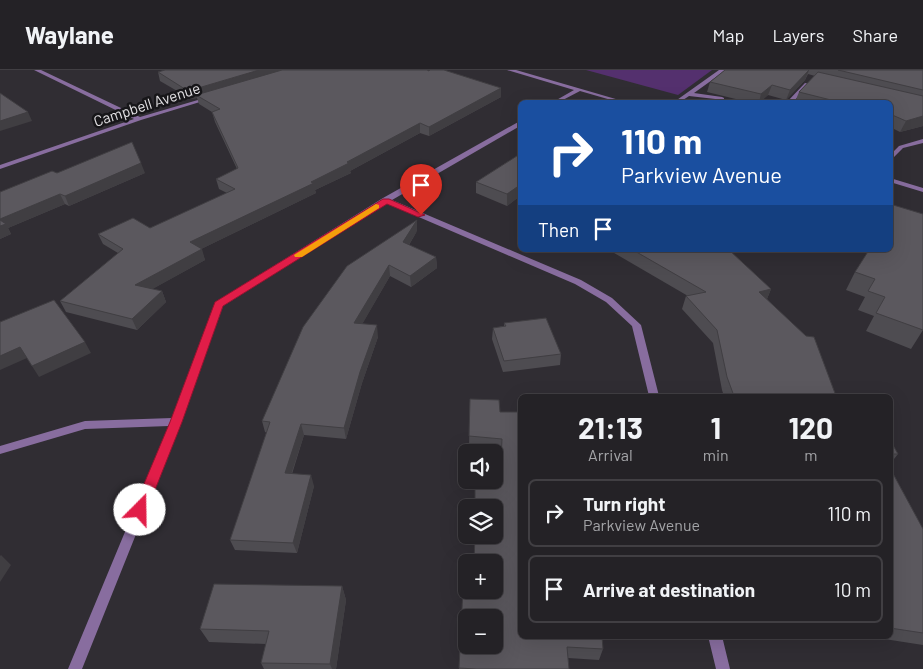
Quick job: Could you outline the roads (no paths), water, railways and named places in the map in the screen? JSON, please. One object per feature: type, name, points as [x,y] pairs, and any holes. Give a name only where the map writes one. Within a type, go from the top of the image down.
[{"type":"street","points":[[38,70],[139,119]]},
{"type":"street","points":[[510,70],[616,100]]},
{"type":"street","points":[[680,100],[722,70]]},
{"type":"street","points":[[792,100],[813,78],[803,76]]},
{"type":"street","points":[[560,100],[578,90]]},
{"type":"street","name":"Campbell Avenue","points":[[0,167],[139,119],[220,94]]},
{"type":"street","points":[[688,94],[722,99]]},
{"type":"street","points":[[75,669],[176,422],[218,304],[386,200],[518,124]]},
{"type":"street","points":[[909,146],[923,141]]},
{"type":"street","points":[[893,155],[899,146],[909,146],[923,150]]},
{"type":"street","points":[[893,181],[923,190]]},
{"type":"street","points":[[386,200],[578,282],[609,300],[636,325],[653,394]]},
{"type":"street","points":[[0,450],[85,425],[176,422]]},
{"type":"street","points":[[716,639],[724,669]]}]
